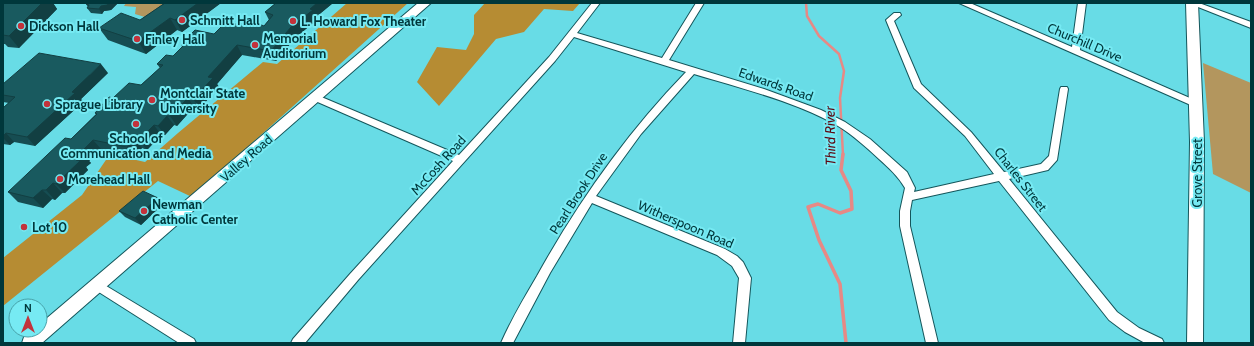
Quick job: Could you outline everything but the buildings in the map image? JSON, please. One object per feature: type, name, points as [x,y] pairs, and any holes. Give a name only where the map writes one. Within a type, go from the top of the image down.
[{"type":"main road","name":"Valley Road","points":[[30,343],[425,3]]},
{"type":"main road","name":"Grove Street","points":[[1192,3],[1196,104],[1195,343]]},
{"type":"street","name":"McCosh Road","points":[[297,343],[552,59],[596,3]]},
{"type":"street","points":[[664,62],[700,3]]},
{"type":"street","name":"Churchill Drive","points":[[963,3],[1196,104]]},
{"type":"street","points":[[1075,52],[1082,3]]},
{"type":"street","points":[[1192,3],[1251,25]]},
{"type":"street","name":"Charles Street","points":[[898,15],[890,20],[917,86],[960,126],[1113,316],[1124,327],[1139,336],[1158,343]]},
{"type":"street","name":"Edwards Road","points":[[572,34],[789,101],[818,112],[842,124],[867,142],[903,176],[910,188],[905,211],[905,226],[932,343]]},
{"type":"street","name":"Pearl Brook Drive","points":[[507,343],[555,254],[606,173],[635,135],[692,71]]},
{"type":"street","points":[[909,197],[1039,169],[1052,161],[1058,134],[1064,89]]},
{"type":"street","points":[[316,98],[460,160]]},
{"type":"street","name":"Witherspoon Road","points":[[590,198],[721,252],[737,262],[743,269],[745,278],[739,343]]},
{"type":"street","points":[[98,286],[190,343]]},
{"type":"shaded area","points":[[126,3],[179,3],[148,18],[135,14],[136,7],[124,6]]},
{"type":"shaded area","points":[[347,3],[408,3],[192,197],[158,181],[13,298],[8,298],[8,302],[3,306],[3,258],[82,195],[110,154],[145,162],[263,62],[277,64]]},
{"type":"shaded area","points":[[485,3],[580,3],[573,11],[544,9],[524,32],[496,39],[439,106],[417,82],[437,47],[466,50],[474,34],[474,15]]},
{"type":"shaded area","points":[[1203,63],[1251,83],[1251,193],[1213,174]]},
{"type":"waterway","name":"Third River","points":[[806,3],[807,16],[819,36],[839,54],[844,71],[840,98],[843,154]]},
{"type":"waterway","name":"Third River","points":[[843,154],[841,170],[851,191],[852,209],[840,213],[818,204],[808,207],[819,240],[840,284],[846,343]]},
{"type":"place","name":"Schmitt Hall","points":[[182,20]]},
{"type":"place","name":"L. Howard Fox Theater","points":[[293,21]]},
{"type":"place","name":"Dickson Hall","points":[[21,26]]},
{"type":"place","name":"Finley Hall","points":[[137,39]]},
{"type":"place","name":"Memorial Auditorium","points":[[255,45]]},
{"type":"place","name":"Montclair State University","points":[[152,100]]},
{"type":"place","name":"Sprague Library","points":[[47,104]]},
{"type":"place","name":"School of Communication and Media","points":[[136,124]]},
{"type":"place","name":"Morehead Hall","points":[[60,179]]},
{"type":"place","name":"Newman Catholic Center","points":[[144,211]]},
{"type":"place","name":"Lot 10","points":[[24,227]]}]
